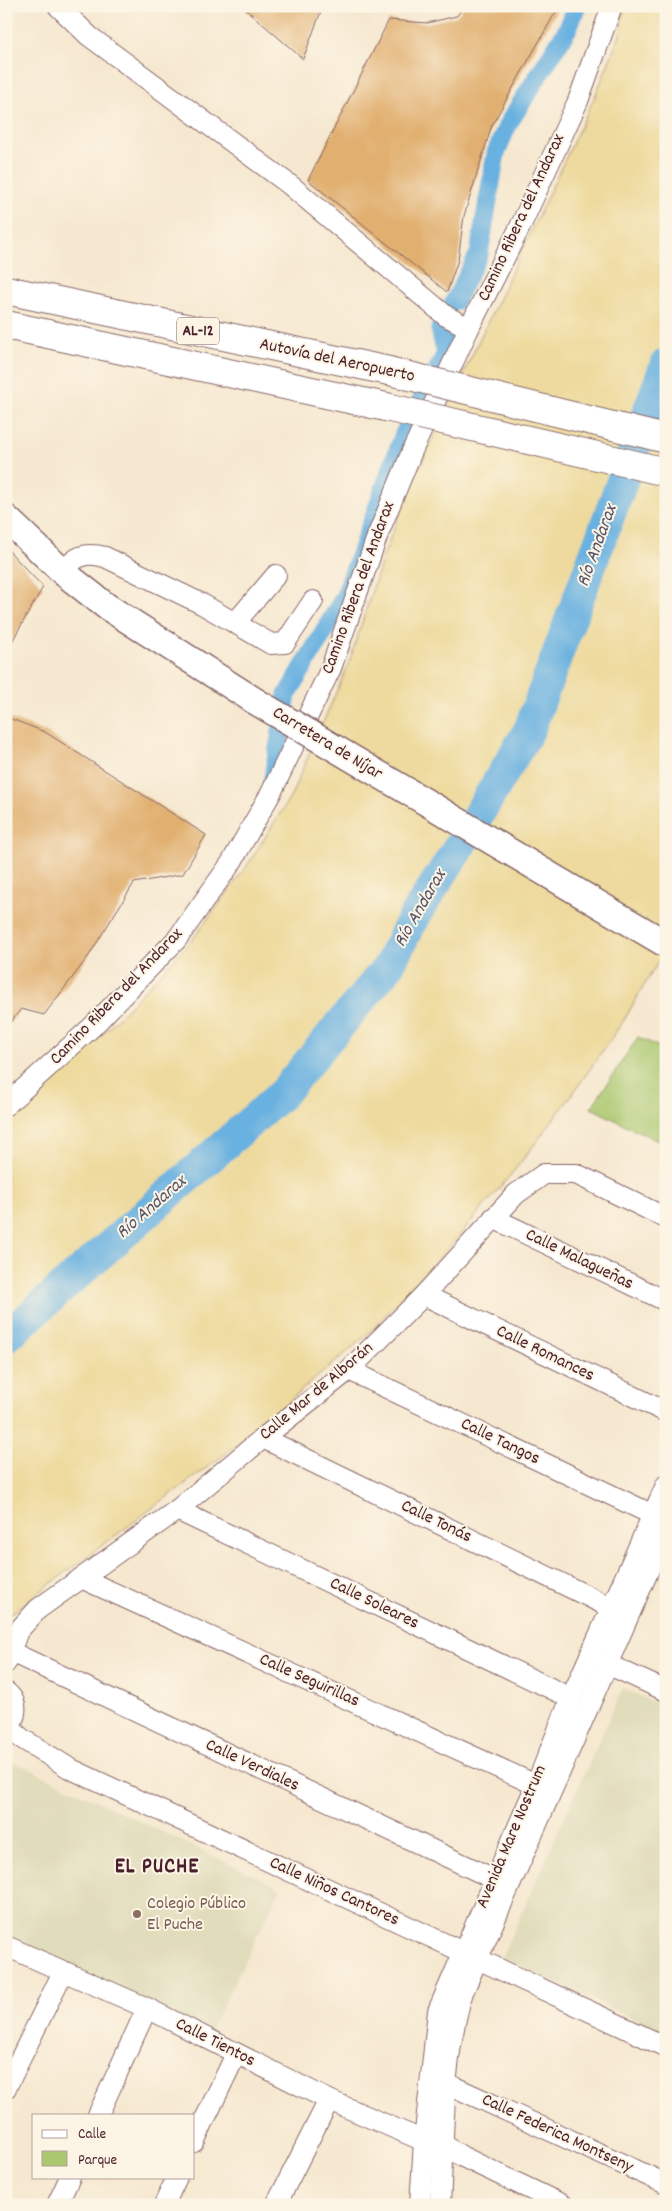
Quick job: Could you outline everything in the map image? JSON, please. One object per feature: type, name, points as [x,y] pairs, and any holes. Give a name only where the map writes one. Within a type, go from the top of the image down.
[{"type":"highway","name":"Autovía del Aeropuerto","points":[[6,290],[389,371],[666,439]]},
{"type":"highway","name":"Autovía del Aeropuerto","points":[[6,325],[386,407],[666,472]]},
{"type":"main road","name":"Carretera de Níjar","points":[[6,518],[64,573],[106,606],[255,701],[666,944]]},
{"type":"street","points":[[58,6],[89,36],[290,185],[446,316],[469,328]]},
{"type":"street","name":"Camino Ribera del Andarax","points":[[6,1105],[93,1026],[177,940],[231,863],[271,793],[331,668],[378,534],[413,449],[469,328],[520,227],[578,101],[612,6]]},
{"type":"street","points":[[64,573],[79,557],[90,553],[136,571],[271,644],[279,645],[285,642],[313,601]]},
{"type":"street","points":[[235,623],[276,575]]},
{"type":"street","name":"Calle Mar de Alborán","points":[[9,1658],[18,1631],[38,1608],[177,1510],[263,1438],[349,1370],[424,1295],[516,1194],[544,1174],[576,1174],[666,1218]]},
{"type":"street","name":"Calle Malagueñas","points":[[493,1218],[666,1301]]},
{"type":"street","name":"Calle Romances","points":[[424,1295],[666,1412]]},
{"type":"street","name":"Calle Tangos","points":[[349,1370],[651,1514]]},
{"type":"street","name":"Calle Tonás","points":[[263,1438],[610,1607]]},
{"type":"street","name":"Avenida Mare Nostrum","points":[[440,2205],[449,2053],[469,1956],[494,1879],[536,1785],[610,1607],[651,1514],[666,1486]]},
{"type":"street","name":"Calle Soleares","points":[[177,1510],[571,1698]]},
{"type":"street","name":"Avenida Mare Nostrum","points":[[420,2205],[424,2141],[438,2011],[469,1956],[607,1664],[666,1531]]},
{"type":"street","name":"Calle Seguirillas","points":[[81,1578],[536,1785]]},
{"type":"street","name":"Calle Verdiales","points":[[9,1658],[494,1879]]},
{"type":"street","points":[[607,1664],[666,1691]]},
{"type":"street","points":[[6,1692],[11,1696],[16,1705],[15,1716],[7,1727]]},
{"type":"street","name":"Calle Niños Cantores","points":[[7,1727],[69,1768],[666,2047]]},
{"type":"street","name":"Calle Tientos","points":[[6,1946],[147,2008],[329,2100],[424,2141]]},
{"type":"street","points":[[6,2088],[63,1972]]},
{"type":"street","points":[[98,2114],[147,2008]]},
{"type":"street","points":[[195,2140],[236,2054]]},
{"type":"street","name":"Calle Federica Montseny","points":[[448,2084],[666,2184]]},
{"type":"street","points":[[276,2205],[329,2100]]},
{"type":"street","points":[[444,2145],[463,2157],[563,2205]]},
{"type":"street","points":[[57,2205],[70,2178]]},
{"type":"street","points":[[164,2205],[177,2178]]},
{"type":"shaded area","points":[[623,1688],[666,1708],[666,2033],[501,1958]]},
{"type":"shaded area","name":"Colegio Público El Puche","points":[[6,1758],[281,1888],[206,2039],[6,1939]]},
{"type":"green space","points":[[638,1037],[666,1050],[666,1145],[591,1108]]},
{"type":"sand","points":[[624,6],[666,6],[666,948],[624,1020],[574,1092],[518,1166],[453,1243],[367,1335],[237,1445],[6,1617],[6,1122],[101,1036],[193,939],[247,866],[291,796],[349,663],[383,557],[412,482],[596,94],[620,35]]},
{"type":"building","points":[[242,6],[323,6],[303,59]]},
{"type":"building","points":[[464,6],[559,6],[492,125],[464,216],[458,260],[447,292],[308,180],[389,20],[427,23],[457,16]]},
{"type":"building","points":[[6,548],[43,587],[6,652]]},
{"type":"building","points":[[6,717],[45,732],[206,835],[183,874],[134,883],[88,957],[44,1015],[21,1009],[6,1028]]},
{"type":"waterway","points":[[454,302],[479,254],[496,153],[508,124],[567,30],[577,6]]},
{"type":"waterway","points":[[272,784],[287,695],[345,596],[404,434],[446,353],[440,329]]},
{"type":"waterway","name":"Río Andarax","points":[[6,1337],[282,1094],[388,967],[415,915],[454,855],[529,730],[666,364]]},
{"type":"place","name":"Colegio Público El Puche","points":[[137,1914]]},
{"type":"district","name":"EL PUCHE","points":[[157,1867]]}]
